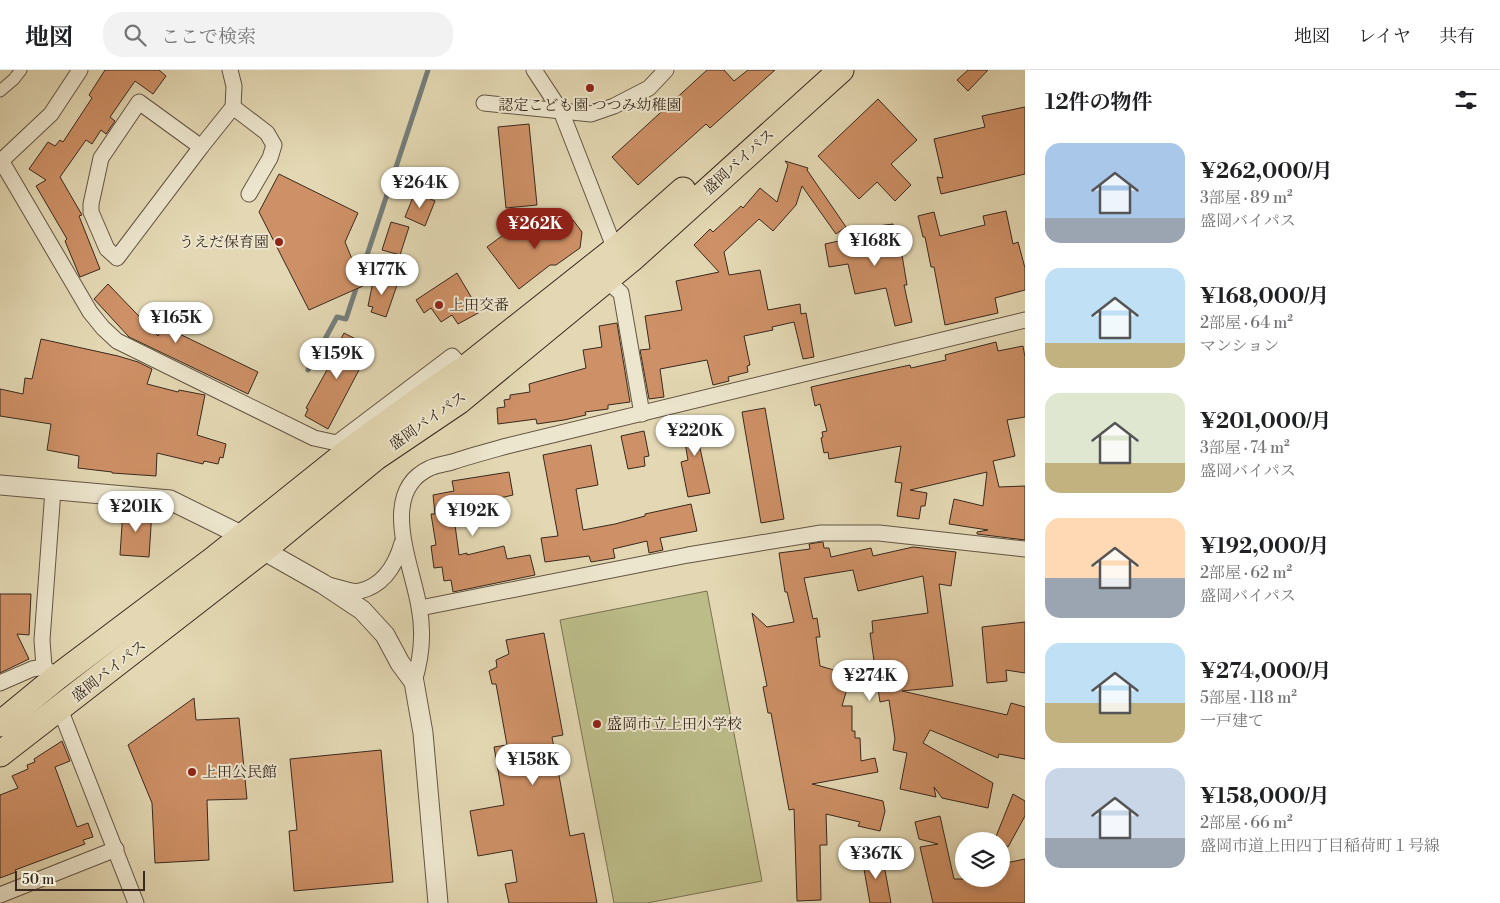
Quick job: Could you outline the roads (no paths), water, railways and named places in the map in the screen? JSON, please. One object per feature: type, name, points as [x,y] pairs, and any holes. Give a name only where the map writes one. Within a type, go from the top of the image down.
[{"type":"highway","name":"盛岡バイパス","points":[[0,724],[50,672],[243,536],[350,450],[427,394],[614,266],[820,70]]},
{"type":"highway","name":"盛岡バイパス","points":[[0,754],[263,550],[375,458],[458,402],[841,70]]},
{"type":"street","points":[[0,90],[14,79],[21,70]]},
{"type":"street","points":[[80,70],[51,114],[1,162],[90,312],[102,328],[117,341],[314,438],[337,443],[452,356],[464,369]]},
{"type":"street","points":[[201,147],[139,102],[101,158],[91,204],[91,212],[108,249],[116,258],[233,107],[234,86],[230,70]]},
{"type":"street","points":[[534,70],[561,112],[614,266],[621,293],[642,414]]},
{"type":"street","points":[[484,103],[591,114],[614,106],[649,88],[666,70]]},
{"type":"street","points":[[233,107],[267,133],[274,145],[270,158],[249,194]]},
{"type":"street","points":[[322,584],[359,591],[374,584],[388,573],[397,561],[402,542],[402,511],[406,490],[416,478],[430,468],[507,446],[1025,320]]},
{"type":"street","points":[[0,485],[170,500],[243,536],[362,610],[385,635],[400,663],[414,682],[423,733],[438,903]]},
{"type":"street","points":[[0,682],[32,669],[50,672],[42,640],[53,490]]},
{"type":"street","points":[[420,608],[688,555],[821,533],[879,533],[1025,549]]},
{"type":"street","points":[[402,542],[420,608],[420,663],[414,682]]},
{"type":"street","points":[[60,709],[136,903]]},
{"type":"street","points":[[0,895],[116,849]]},
{"type":"waterway","points":[[308,370],[337,317],[346,319],[428,70]]},
{"type":"place","name":"認定こども園 つつみ幼稚園","points":[[590,88]]},
{"type":"place","name":"うえだ保育園","points":[[279,242]]},
{"type":"place","name":"上田交番","points":[[439,305]]},
{"type":"place","name":"盛岡市立上田小学校","points":[[597,724]]},
{"type":"place","name":"上田公民館","points":[[192,772]]}]
